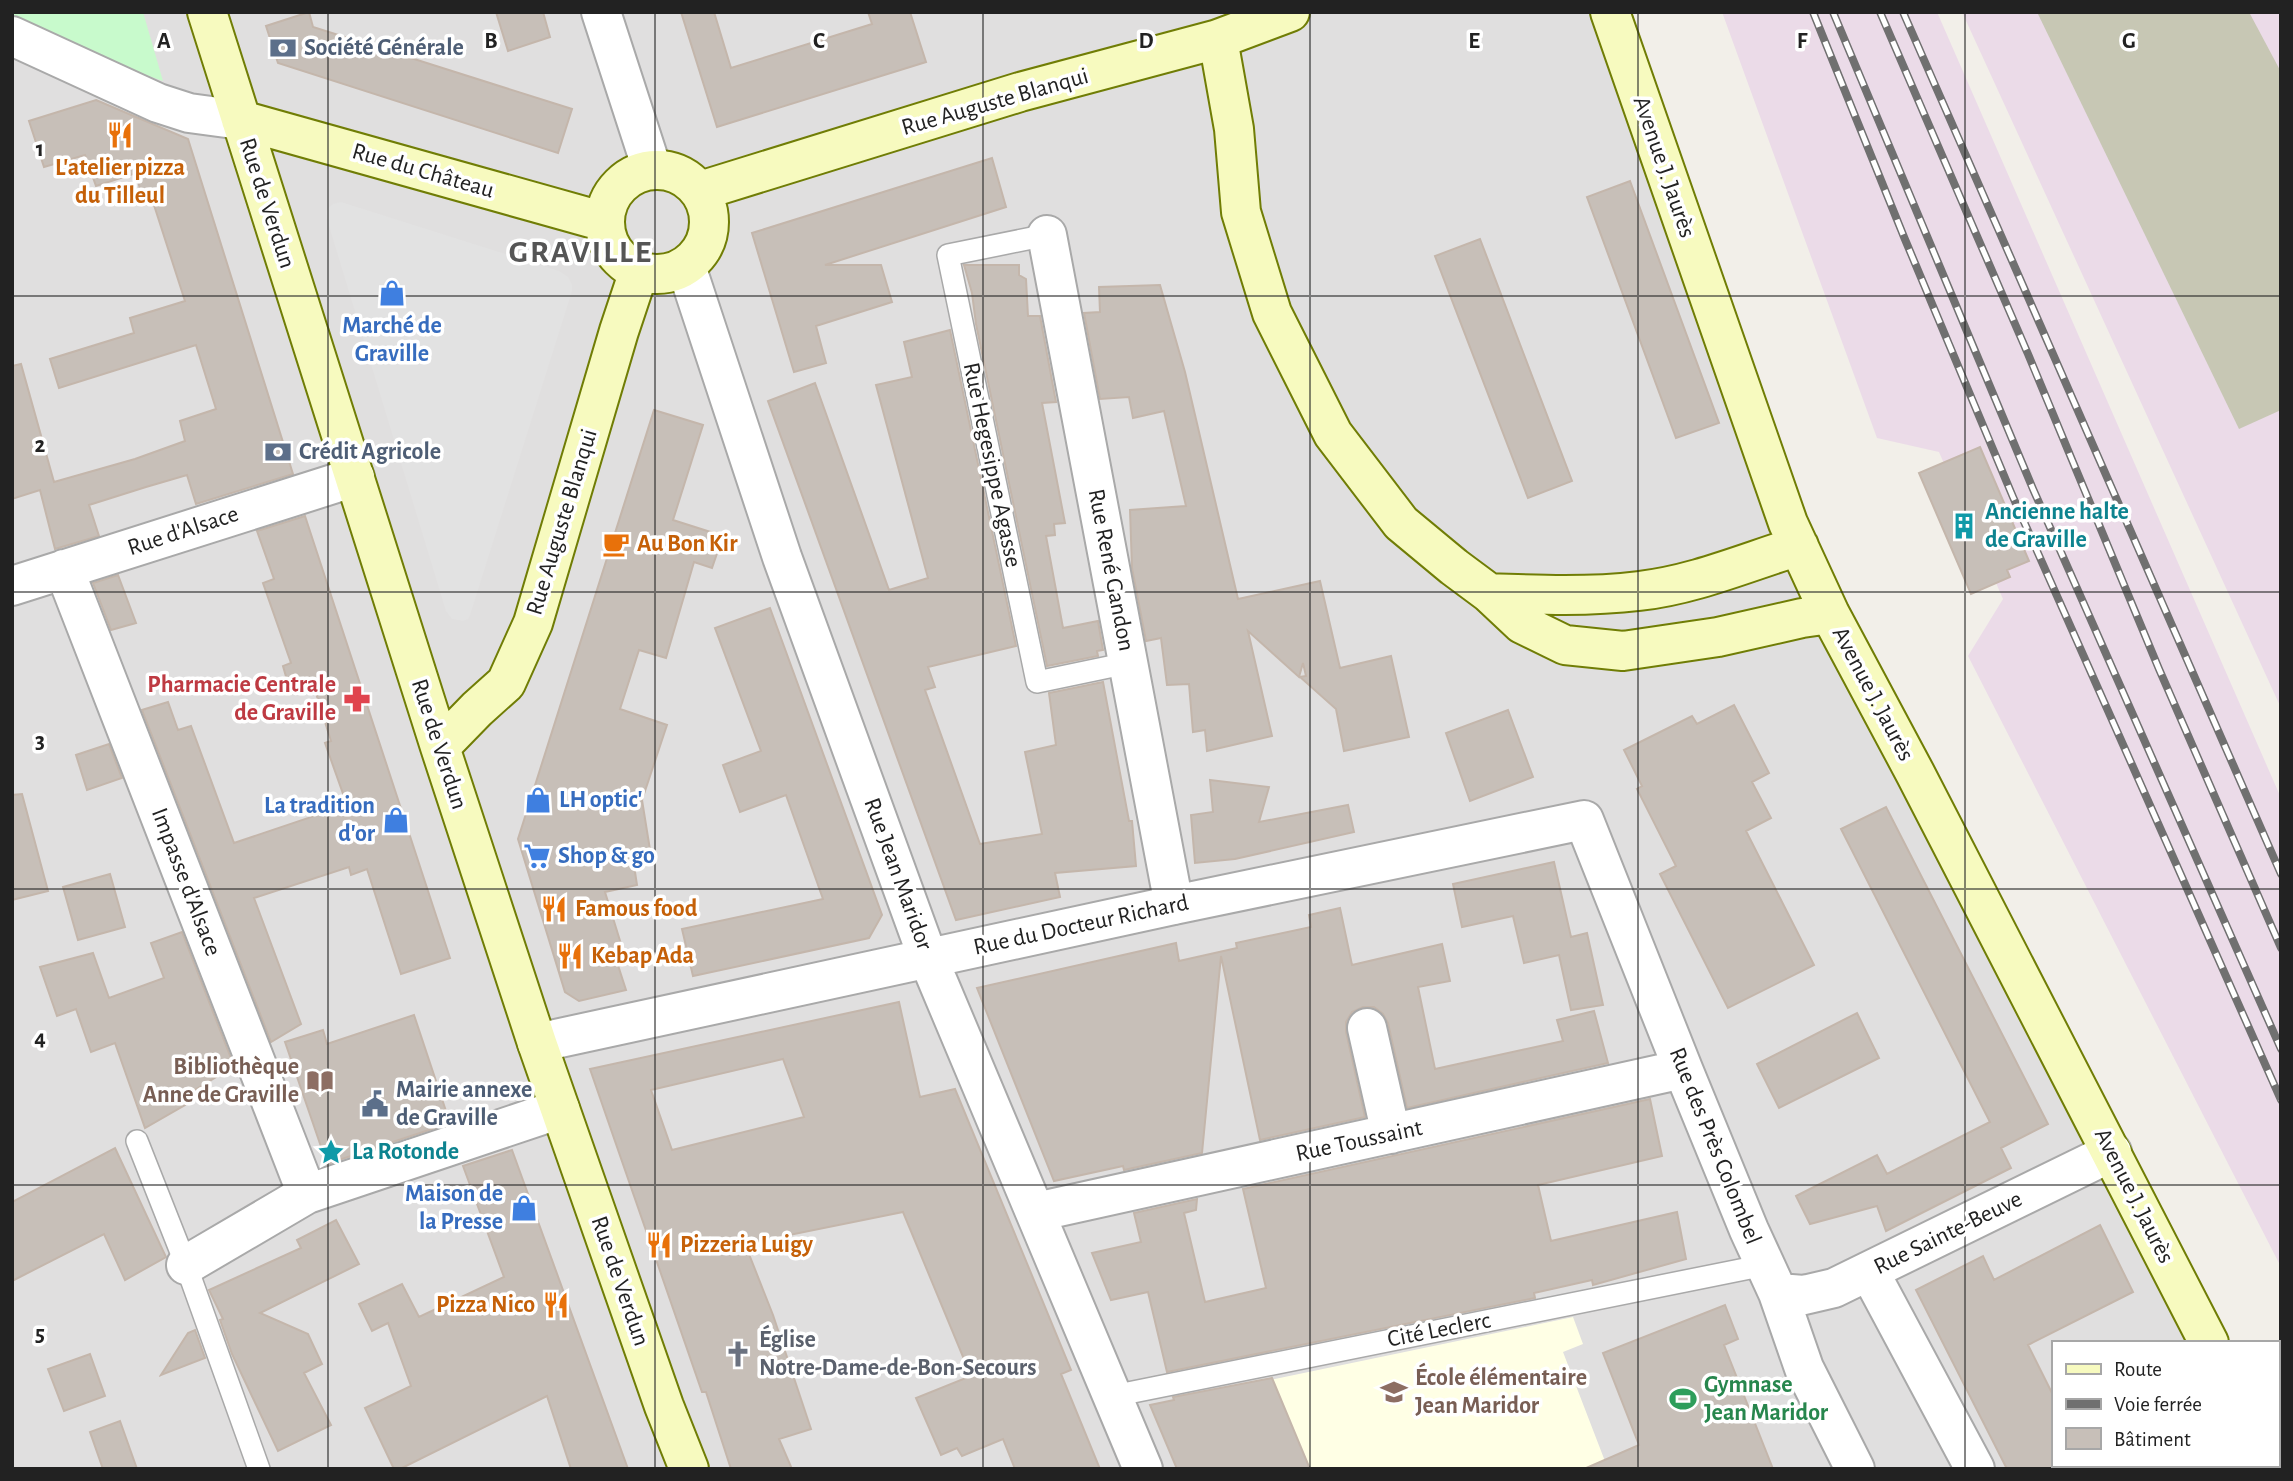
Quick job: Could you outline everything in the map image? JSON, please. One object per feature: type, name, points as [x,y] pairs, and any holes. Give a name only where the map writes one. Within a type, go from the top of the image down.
[{"type":"street","name":"Rue de Verdun","points":[[207,12],[440,747],[537,1043],[664,1406],[689,1469]]},
{"type":"street","points":[[601,12],[652,169]]},
{"type":"street","name":"Rue Auguste Blanqui","points":[[700,191],[1020,92],[1218,38],[1290,12]]},
{"type":"street","name":"Avenue J. Jaurès","points":[[1610,12],[1788,523],[1830,614],[2208,1341]]},
{"type":"street","points":[[12,36],[158,103],[189,113],[241,120]]},
{"type":"street","points":[[1218,38],[1234,129],[1241,212],[1272,313],[1333,434],[1401,523],[1489,593],[1522,624],[1565,645],[1623,651],[1718,637],[1830,614]]},
{"type":"street","name":"Rue du Château","points":[[241,120],[605,222]]},
{"type":"street","points":[[652,169],[684,176],[700,191],[708,207],[710,224],[698,255],[686,266],[663,274],[639,271],[618,256],[611,246],[605,222],[607,209],[619,186],[640,172],[652,169]]},
{"type":"street","name":"Rue René Gandon","points":[[1046,235],[1174,905]]},
{"type":"street","name":"Rue Jean Maridor","points":[[686,266],[782,557],[928,958],[1143,1469]]},
{"type":"street","name":"Rue Auguste Blanqui","points":[[440,747],[506,683],[533,623],[639,271]]},
{"type":"street","name":"Rue d'Alsace","points":[[12,586],[355,477]]},
{"type":"street","points":[[1489,593],[1572,595],[1640,591],[1694,579],[1799,546]]},
{"type":"street","name":"Impasse d'Alsace","points":[[64,569],[307,1194]]},
{"type":"street","name":"Rue du Docteur Richard","points":[[537,1043],[1174,905],[1584,820]]},
{"type":"street","name":"Rue des Près Colombel","points":[[1584,820],[1683,1069],[1772,1279],[1804,1368],[1855,1469]]},
{"type":"street","points":[[1367,1028],[1391,1134]]},
{"type":"street","name":"Rue Toussaint","points":[[1035,1212],[1683,1069]]},
{"type":"street","points":[[186,1265],[307,1194],[560,1110]]},
{"type":"street","name":"Rue Sainte-Beuve","points":[[1772,1279],[1804,1295],[1834,1288],[2112,1152]]},
{"type":"street","points":[[1869,1271],[1975,1469]]},
{"type":"lane","name":"Rue Hegesippe Agasse","points":[[1046,235],[948,255],[1037,682],[1128,663]]},
{"type":"lane","points":[[137,1141],[186,1265],[259,1469]]},
{"type":"lane","name":"Cité Leclerc","points":[[1113,1396],[1772,1279]]},
{"type":"shaded area","points":[[12,12],[1629,12],[1837,642],[2198,1341],[2052,1341],[2052,1467],[2261,1469],[12,1469]]},
{"type":"shaded area","points":[[1722,12],[1937,12],[2281,798],[2281,1267],[1968,656],[2003,599],[1939,452],[1877,438]]},
{"type":"shaded area","points":[[1962,12],[2281,12],[2281,708]]},
{"type":"shaded area","points":[[2037,12],[2249,12],[2281,72],[2281,410],[2239,429]]},
{"type":"shaded area","points":[[341,202],[559,271],[568,277],[572,285],[470,615],[463,621],[452,619],[446,611],[327,219],[328,208]]},
{"type":"shaded area","name":"École élémentaire Jean Maridor","points":[[1573,1317],[1583,1344],[1563,1352],[1608,1469],[1177,1469],[1150,1405]]},
{"type":"green space","points":[[12,12],[143,12],[163,81],[71,49],[12,16]]},
{"type":"building","points":[[309,12],[313,27],[572,109],[558,153],[278,63],[266,26]]},
{"type":"building","points":[[496,12],[543,12],[550,37],[508,51]]},
{"type":"building","points":[[681,12],[714,12],[731,68],[872,24],[868,12],[910,12],[926,62],[717,127]]},
{"type":"building","points":[[96,100],[188,139],[293,474],[196,504],[187,475],[146,487],[89,505],[99,536],[55,549],[40,490],[12,499],[12,366],[21,364],[54,482],[135,459],[185,441],[180,421],[216,409],[196,345],[59,388],[50,359],[134,333],[130,318],[185,301],[153,202],[144,205],[136,173],[96,186],[85,155],[44,167],[29,121]]},
{"type":"building","points":[[992,158],[1006,207],[825,265],[881,265],[892,302],[816,326],[826,363],[794,372],[752,233]]},
{"type":"building","points":[[1630,181],[1719,423],[1676,438],[1587,197]]},
{"type":"building","points":[[1480,239],[1572,481],[1528,498],[1435,256]]},
{"type":"building","points":[[964,265],[1019,265],[1019,275],[1026,279],[1028,316],[1040,316],[1056,402],[1042,403],[1065,523],[1054,524],[1055,535],[1046,536],[1063,628],[1098,621],[1103,650],[1097,651],[1098,656],[1047,666],[976,324],[972,293]]},
{"type":"building","points":[[1160,285],[1185,372],[1238,599],[1320,581],[1340,668],[1391,656],[1409,737],[1344,751],[1336,709],[1300,677],[1306,676],[1303,663],[1299,677],[1248,631],[1272,736],[1207,751],[1205,730],[1193,732],[1189,684],[1167,685],[1161,638],[1146,641],[1132,568],[1130,510],[1186,506],[1164,411],[1133,418],[1129,397],[1100,399],[1084,313],[1100,312],[1099,287]]},
{"type":"building","points":[[950,330],[1016,646],[928,667],[935,687],[925,690],[980,844],[1042,834],[1025,752],[1056,745],[1049,693],[1103,682],[1129,821],[1132,821],[1136,866],[1055,873],[1060,897],[956,920],[768,401],[815,383],[889,590],[928,578],[876,385],[912,377],[904,342]]},
{"type":"building","points":[[654,410],[703,425],[673,520],[723,536],[712,568],[694,562],[666,658],[639,650],[620,709],[667,725],[642,800],[651,856],[633,859],[637,885],[605,892],[625,957],[616,959],[626,990],[579,1001],[565,992],[518,839]]},
{"type":"building","points":[[1980,447],[2029,561],[2007,570],[2010,577],[1971,594],[1919,473]]},
{"type":"building","points":[[305,516],[450,958],[401,974],[367,869],[351,875],[349,867],[254,898],[301,1024],[271,1042],[142,710],[168,702],[178,730],[191,726],[234,843],[347,805],[325,743],[331,741],[314,687],[291,694],[283,666],[291,663],[263,583],[274,579],[257,531]]},
{"type":"building","points":[[118,575],[136,623],[111,630],[93,583]]},
{"type":"building","points":[[770,608],[882,915],[869,938],[693,976],[682,929],[823,899],[786,795],[740,812],[723,765],[761,751],[715,628]]},
{"type":"building","points":[[1734,705],[1769,773],[1752,782],[1771,818],[1746,831],[1814,965],[1728,1008],[1660,874],[1676,866],[1637,789],[1642,786],[1624,750],[1692,716],[1697,724]]},
{"type":"building","points":[[1508,710],[1533,777],[1470,801],[1446,733]]},
{"type":"building","points":[[109,744],[122,778],[87,790],[76,755]]},
{"type":"building","points":[[1210,780],[1269,787],[1259,822],[1348,805],[1354,832],[1235,859],[1195,863],[1191,815],[1213,812]]},
{"type":"building","points":[[22,794],[48,891],[12,900],[12,795]]},
{"type":"building","points":[[1886,807],[2048,1124],[2001,1148],[2011,1168],[1886,1231],[1877,1206],[1810,1224],[1796,1196],[1877,1155],[1887,1174],[1990,1122],[1841,829]]},
{"type":"building","points":[[1554,862],[1571,937],[1587,933],[1603,1005],[1571,1010],[1559,955],[1524,963],[1513,916],[1462,927],[1453,884]]},
{"type":"building","points":[[110,874],[125,927],[78,940],[63,887]]},
{"type":"building","points":[[1340,908],[1352,965],[1442,944],[1450,981],[1418,987],[1435,1069],[1563,1041],[1557,1020],[1594,1011],[1608,1063],[1407,1108],[1388,1023],[1383,1014],[1374,1007],[1363,1007],[1352,1012],[1346,1022],[1346,1032],[1365,1117],[1260,1140],[1221,956],[1202,1153],[1124,1170],[1123,1166],[1054,1181],[977,988],[1176,943],[1179,961],[1237,948],[1236,943],[1311,927],[1309,915]]},
{"type":"building","points":[[182,932],[234,1066],[182,1098],[185,1105],[145,1128],[115,1043],[91,1052],[76,1009],[57,1016],[40,967],[93,953],[109,998],[164,978],[151,943]]},
{"type":"building","points":[[899,1002],[920,1097],[955,1089],[1071,1370],[1061,1374],[1100,1469],[1015,1469],[1003,1439],[962,1456],[957,1448],[941,1455],[916,1398],[971,1376],[903,1212],[745,1244],[773,1315],[811,1429],[779,1439],[792,1469],[731,1469],[590,1069]],"holes":[[[783,1059],[804,1117],[672,1150],[651,1090]]]},
{"type":"building","points":[[1857,1013],[1879,1058],[1779,1108],[1757,1064]]},
{"type":"building","name":"Mairie annexe de Graville","points":[[414,1015],[450,1123],[327,1164],[285,1042],[323,1030],[327,1044]]},
{"type":"building","points":[[1650,1099],[1662,1156],[1538,1185],[1551,1241],[1677,1212],[1686,1259],[1593,1285],[1592,1280],[1534,1293],[1535,1298],[1167,1372],[1148,1292],[1111,1300],[1092,1253],[1141,1242],[1134,1213],[1197,1199],[1196,1210],[1184,1213],[1205,1302],[1266,1288],[1243,1189]]},
{"type":"building","points":[[115,1148],[166,1257],[125,1280],[104,1234],[12,1281],[12,1202]]},
{"type":"building","points":[[512,1150],[628,1469],[571,1469],[547,1396],[400,1469],[394,1469],[365,1408],[411,1386],[388,1323],[372,1331],[359,1304],[402,1284],[419,1317],[504,1277],[463,1166]]},
{"type":"building","points":[[336,1220],[359,1264],[260,1313],[308,1334],[322,1364],[304,1373],[331,1425],[278,1451],[232,1354],[220,1320],[223,1319],[209,1290],[301,1248],[297,1240]]},
{"type":"building","points":[[2100,1225],[2133,1292],[2028,1345],[2052,1393],[2053,1469],[2007,1469],[1916,1290],[1983,1256],[1994,1280]]},
{"type":"building","name":"Gymnase Jean Maridor","points":[[1725,1305],[1738,1339],[1724,1345],[1773,1469],[1584,1469],[1639,1445],[1603,1353]]},
{"type":"building","points":[[195,1330],[205,1358],[161,1375],[188,1333]]},
{"type":"building","points":[[90,1354],[105,1396],[64,1411],[48,1369]]},
{"type":"building","points":[[1272,1378],[1310,1469],[1177,1469],[1150,1405],[1174,1400],[1173,1397]]},
{"type":"building","points":[[120,1421],[137,1469],[103,1469],[90,1432]]},
{"type":"railway","points":[[1813,12],[2013,497],[2281,1100]]},
{"type":"railway","points":[[1833,12],[2033,489],[2281,1049]]},
{"type":"railway","points":[[1880,12],[2028,354],[2159,669],[2281,948]]},
{"type":"railway","points":[[1903,12],[2281,874]]},
{"type":"place","name":"Société Générale","points":[[283,48]]},
{"type":"place","name":"L'atelier pizza du Tilleul","points":[[120,135]]},
{"type":"place","name":"Marché de Graville","points":[[392,293]]},
{"type":"place","name":"Crédit Agricole","points":[[278,452]]},
{"type":"place","name":"Ancienne halte de Graville","points":[[1964,526]]},
{"type":"place","name":"Au Bon Kir","points":[[616,544]]},
{"type":"place","name":"Pharmacie Centrale de Graville","points":[[357,699]]},
{"type":"place","name":"LH optic'","points":[[538,800]]},
{"type":"place","name":"La tradition d'or","points":[[396,820]]},
{"type":"place","name":"Shop & go","points":[[537,856]]},
{"type":"place","name":"Famous food","points":[[554,909]]},
{"type":"place","name":"Kebap Ada","points":[[570,956]]},
{"type":"place","name":"Bibliothèque Anne de Graville","points":[[320,1081]]},
{"type":"place","name":"Mairie annexe de Graville","points":[[375,1104]]},
{"type":"place","name":"La Rotonde","points":[[331,1152]]},
{"type":"place","name":"Maison de la Presse","points":[[524,1208]]},
{"type":"place","name":"Pizzeria Luigy","points":[[659,1245]]},
{"type":"place","name":"Pizza Nico","points":[[556,1305]]},
{"type":"place","name":"Église Notre-Dame-de-Bon-Secours","points":[[738,1354]]},
{"type":"place","name":"École élémentaire Jean Maridor","points":[[1394,1392]]},
{"type":"place","name":"Gymnase Jean Maridor","points":[[1683,1399]]},
{"type":"district","name":"GRAVILLE","points":[[581,252]]}]
